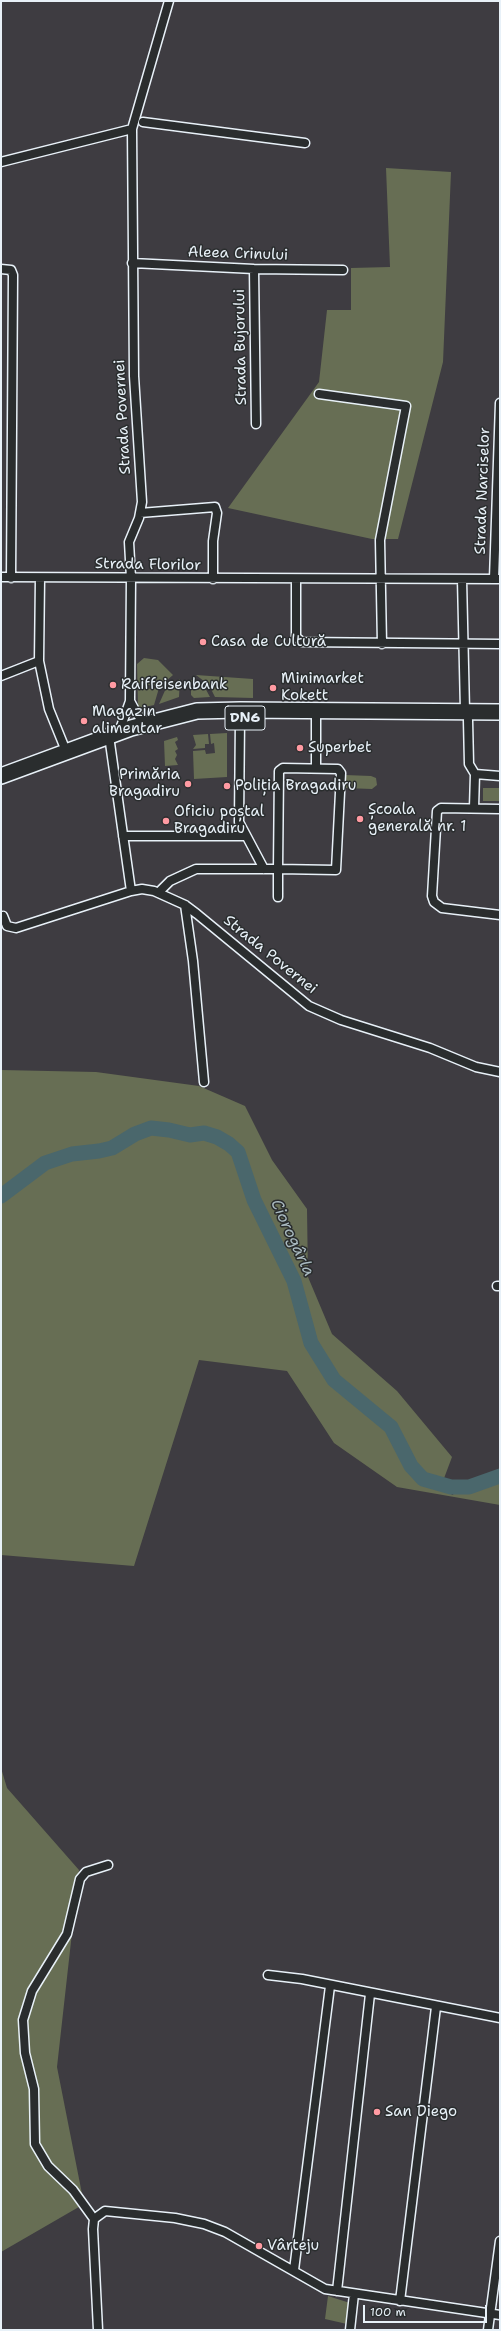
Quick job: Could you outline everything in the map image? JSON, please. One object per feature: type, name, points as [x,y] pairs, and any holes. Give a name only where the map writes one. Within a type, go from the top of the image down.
[{"type":"highway","name":"DN6","points":[[1,776],[145,723],[180,714],[210,710],[466,716],[500,720]]},
{"type":"highway","name":"DN6","points":[[1,784],[110,743],[168,725],[207,719],[466,716],[500,712]]},
{"type":"street","name":"Strada Povernei","points":[[130,701],[131,578],[129,542],[140,513],[142,502],[136,418],[132,263],[132,130],[169,1]]},
{"type":"street","points":[[143,122],[305,143]]},
{"type":"street","points":[[1,162],[132,130]]},
{"type":"street","name":"Aleea Crinului","points":[[132,263],[254,269],[343,270]]},
{"type":"street","points":[[1,269],[11,270],[14,275],[11,578]]},
{"type":"street","name":"Strada Bujorului","points":[[254,269],[256,424]]},
{"type":"street","points":[[319,394],[406,406],[380,540],[382,644]]},
{"type":"street","name":"Strada Narciselor","points":[[497,579],[500,403]]},
{"type":"street","points":[[140,513],[215,507],[217,513],[213,541],[213,579]]},
{"type":"street","name":"Strada Florilor","points":[[1,577],[497,579]]},
{"type":"street","points":[[40,578],[39,661],[49,709],[66,751]]},
{"type":"street","points":[[296,579],[296,634],[299,641],[382,644],[500,644]]},
{"type":"street","points":[[462,579],[466,716],[469,764],[474,774],[474,808]]},
{"type":"street","points":[[1,676],[39,661]]},
{"type":"street","points":[[130,701],[137,714],[145,723]]},
{"type":"street","points":[[119,732],[130,701]]},
{"type":"street","points":[[240,718],[239,822],[244,836],[264,869]]},
{"type":"street","points":[[316,718],[316,768]]},
{"type":"street","points":[[1,917],[3,916],[7,926],[16,928],[128,892],[124,836],[110,743]]},
{"type":"street","points":[[159,892],[170,881],[193,870],[278,869],[336,870],[341,773],[336,768],[283,768],[279,771],[278,869],[278,897]]},
{"type":"street","points":[[474,774],[500,776]]},
{"type":"street","points":[[500,809],[441,808],[436,813],[432,896],[436,905],[442,908],[500,915]]},
{"type":"street","points":[[124,836],[244,836]]},
{"type":"street","name":"Strada Povernei","points":[[128,892],[142,889],[159,892],[185,905],[309,1006],[341,1020],[430,1048],[476,1067],[500,1072]]},
{"type":"street","points":[[185,905],[193,961],[204,1082]]},
{"type":"street","points":[[98,2330],[93,2229],[94,2218],[73,2190],[48,2166],[35,2144],[34,2090],[25,2053],[23,2020],[32,1991],[67,1934],[80,1879],[86,1872],[108,1865]]},
{"type":"street","points":[[268,1974],[302,1979],[370,1994],[500,2018]]},
{"type":"street","points":[[294,2270],[330,1986]]},
{"type":"street","points":[[337,2291],[370,1994]]},
{"type":"street","points":[[400,2301],[436,2007]]},
{"type":"street","points":[[94,2218],[105,2211],[109,2211],[175,2218],[204,2224],[238,2238],[325,2289],[500,2315]]},
{"type":"street","points":[[488,2330],[500,2242]]},
{"type":"street","points":[[350,2330],[354,2294]]},
{"type":"green space","points":[[386,168],[451,172],[443,362],[398,539],[372,539],[228,508],[319,382],[327,310],[351,310],[351,268],[390,267]]},
{"type":"green space","points":[[144,658],[158,660],[173,675],[160,686],[147,685],[147,689],[159,688],[154,705],[140,708],[138,706],[137,664]]},
{"type":"green space","points":[[196,675],[253,679],[253,698],[215,697],[209,685]]},
{"type":"green space","points":[[180,679],[179,697],[159,704],[167,686]]},
{"type":"green space","points":[[191,680],[196,680],[204,686],[210,697],[194,698],[191,695]]},
{"type":"green space","points":[[227,733],[227,777],[194,779],[193,751],[205,750],[206,754],[215,753],[214,743],[211,744],[210,734]]},
{"type":"green space","points":[[208,734],[209,744],[205,744],[205,748],[193,749],[196,745],[193,735]]},
{"type":"green space","points":[[177,737],[178,740],[175,742],[178,749],[175,751],[177,755],[175,759],[178,765],[165,766],[164,741]]},
{"type":"green space","points":[[345,775],[371,776],[376,778],[377,785],[372,789],[345,788]]},
{"type":"green space","points":[[483,788],[500,788],[500,801],[483,801]]},
{"type":"green space","points":[[1,1070],[96,1072],[199,1086],[245,1106],[272,1160],[307,1209],[308,1277],[332,1334],[397,1391],[452,1457],[443,1481],[452,1495],[500,1468],[500,1505],[397,1487],[334,1443],[287,1371],[199,1360],[134,1566],[1,1555]]},
{"type":"green space","points":[[1,1768],[7,1788],[79,1870],[57,2067],[84,2204],[1,2252]]},
{"type":"green space","points":[[328,2296],[350,2303],[347,2324],[325,2319]]},
{"type":"waterway","name":"Ciorogârla","points":[[1,1196],[45,1163],[72,1154],[112,1148],[135,1134],[151,1128],[169,1130],[190,1135],[204,1133],[217,1137],[229,1144],[238,1152],[254,1200],[294,1281],[311,1343],[334,1380],[391,1427],[411,1466],[423,1479],[451,1487],[469,1487],[500,1476]]},
{"type":"place","name":"Casa de Cultură","points":[[203,642]]},
{"type":"place","name":"Raiffeisenbank","points":[[113,685]]},
{"type":"place","name":"Minimarket Kokett","points":[[273,688]]},
{"type":"place","name":"Magazin alimentar","points":[[84,721]]},
{"type":"place","name":"Superbet","points":[[300,748]]},
{"type":"place","name":"Primăria Bragadiru","points":[[188,784]]},
{"type":"place","name":"Poliția Bragadiru","points":[[227,786]]},
{"type":"place","name":"Școala generală nr. 1","points":[[360,819]]},
{"type":"place","name":"Oficiu poștal Bragadiru","points":[[166,821]]},
{"type":"place","name":"San Diego","points":[[377,2112]]},
{"type":"place","name":"Vârteju","points":[[259,2246]]}]
